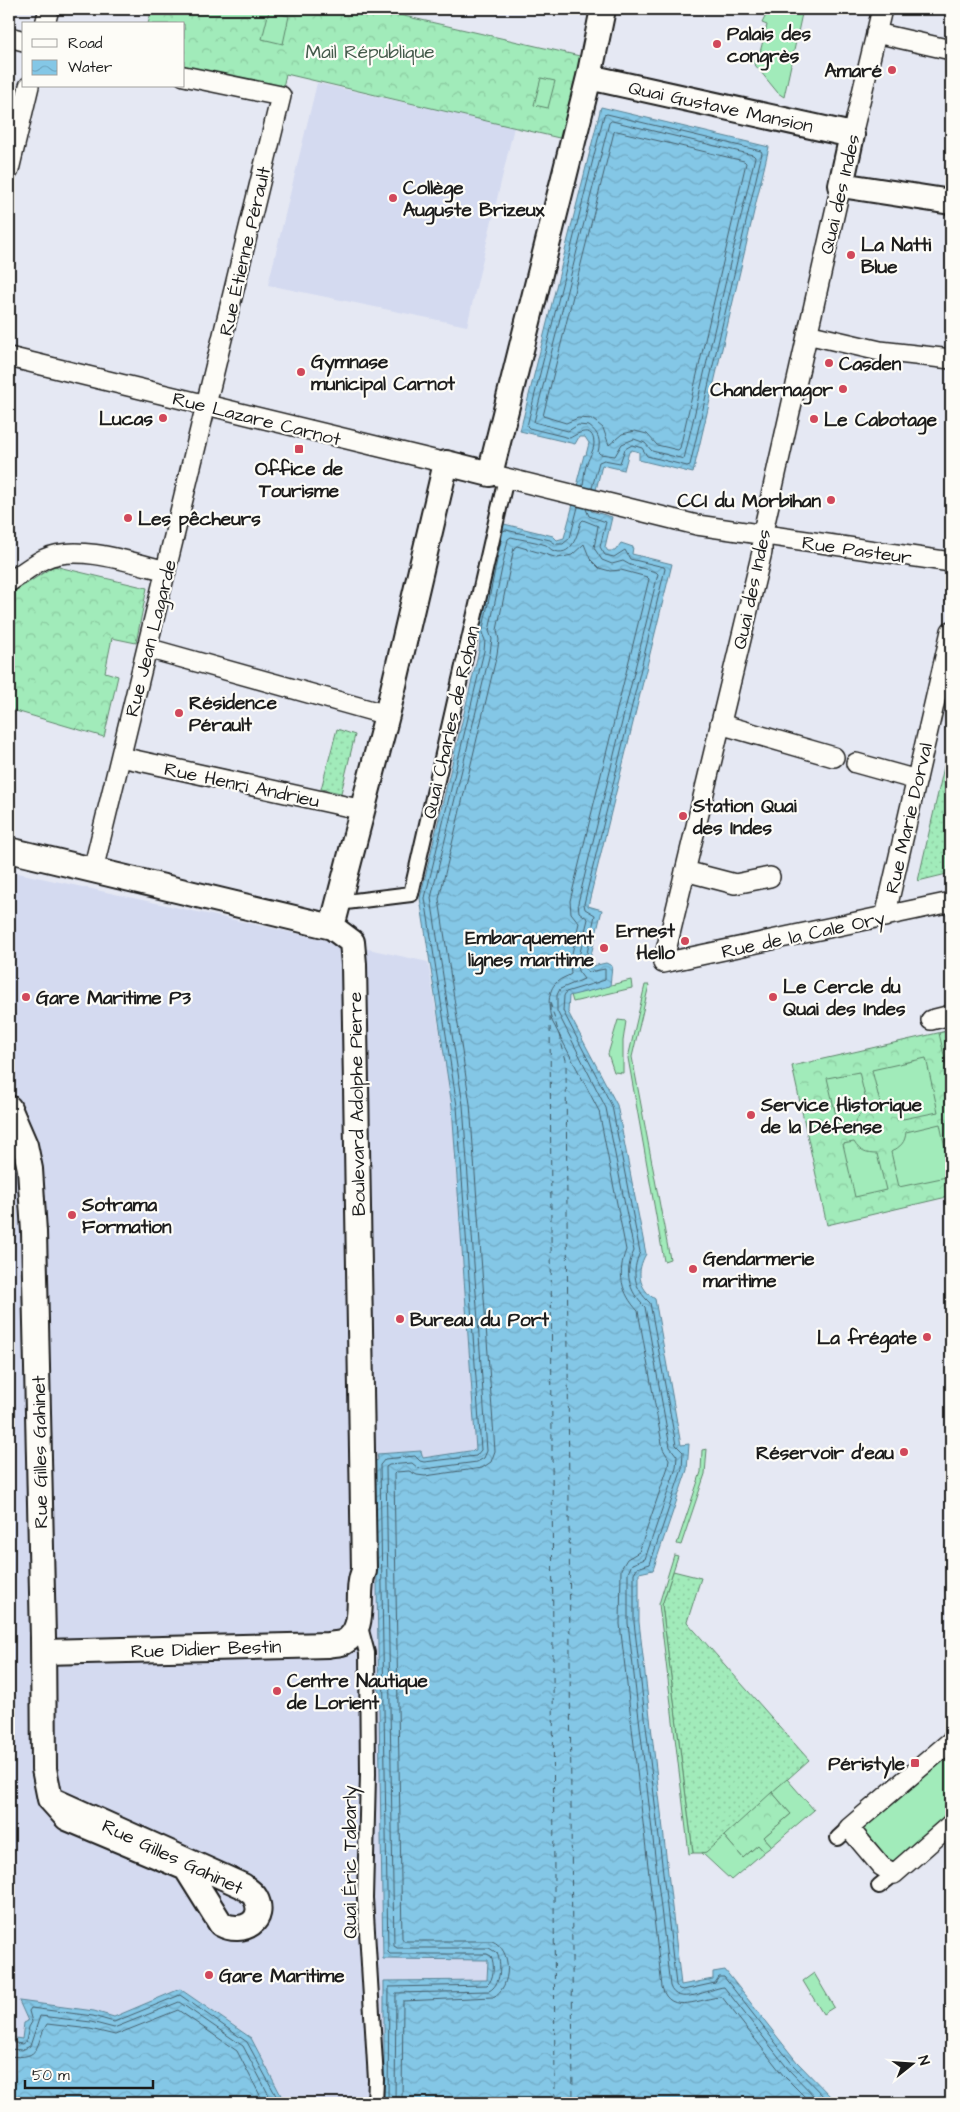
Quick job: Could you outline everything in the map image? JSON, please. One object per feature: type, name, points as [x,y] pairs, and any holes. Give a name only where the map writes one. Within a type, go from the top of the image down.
[{"type":"street","points":[[46,22],[49,9]]},
{"type":"street","name":"Quai Charles de Rohan","points":[[338,903],[411,894],[498,476],[603,9]]},
{"type":"street","name":"Quai des Indes","points":[[659,964],[685,871],[762,552],[762,536],[882,9]]},
{"type":"street","points":[[876,33],[951,50]]},
{"type":"street","points":[[9,37],[22,40]]},
{"type":"street","name":"Rue Étienne Pérault","points":[[185,76],[281,96],[206,406]]},
{"type":"street","name":"Quai Gustave Mansion","points":[[589,76],[852,134]]},
{"type":"street","points":[[9,170],[12,141],[28,88]]},
{"type":"street","points":[[841,185],[951,202]]},
{"type":"street","points":[[807,334],[880,351],[951,359]]},
{"type":"street","name":"Rue Lazare Carnot","points":[[9,357],[498,476]]},
{"type":"street","name":"Rue Jean Lagarde","points":[[93,870],[206,406]]},
{"type":"street","points":[[332,927],[387,715],[446,463]]},
{"type":"street","name":"Rue Pasteur","points":[[498,476],[697,525],[762,536],[951,562]]},
{"type":"street","points":[[9,582],[45,558],[59,554],[98,554],[166,571]]},
{"type":"street","name":"Rue Marie Dorval","points":[[885,917],[951,631]]},
{"type":"street","points":[[147,648],[387,715]]},
{"type":"street","points":[[720,724],[834,757]]},
{"type":"street","name":"Rue Henri Andrieu","points":[[121,757],[362,810]]},
{"type":"street","points":[[856,763],[917,780]]},
{"type":"street","name":"Boulevard Adolphe Pierre","points":[[9,850],[332,927],[352,942],[354,964],[364,1571],[360,1580],[359,1622]]},
{"type":"street","points":[[685,871],[735,884],[770,877]]},
{"type":"street","name":"Rue de la Cale Ory","points":[[659,964],[951,902]]},
{"type":"street","points":[[931,1020],[951,1015]]},
{"type":"street","name":"Rue Gilles Gahinet","points":[[9,1108],[25,1145],[30,1169],[34,1232],[44,1652],[44,1769],[50,1799],[67,1818],[186,1868],[221,1924],[230,1929],[241,1929],[250,1924],[255,1918],[259,1910],[255,1896],[243,1886],[50,1799]]},
{"type":"street","name":"Rue Didier Bestin","points":[[44,1652],[328,1645],[344,1642],[353,1634],[359,1622]]},
{"type":"street","name":"Quai Éric Tabarly","points":[[359,1622],[367,1653],[368,1774],[365,1898],[376,2080],[375,2103]]},
{"type":"street","points":[[951,1740],[844,1833],[881,1866],[887,1880],[951,1824]]},
{"type":"shaded area","name":"Collège Auguste Brizeux","points":[[317,83],[514,127],[467,326],[268,285]]},
{"type":"shaded area","points":[[9,871],[428,962],[452,1106],[476,1451],[422,1458],[421,1451],[377,1454],[383,1959],[488,1959],[487,1980],[384,1981],[384,2103],[285,2103],[251,2038],[180,1989],[114,2017],[94,2011],[20,2002],[28,2021],[24,2024],[22,2039],[9,2037]]},
{"type":"green space","name":"Mail République","points":[[152,9],[373,9],[593,59],[572,141],[286,74],[281,96],[185,76],[185,22],[149,22]]},
{"type":"green space","points":[[769,9],[803,9],[784,97],[778,93],[751,60],[758,60],[767,25],[762,23]]},
{"type":"green space","points":[[269,11],[289,16],[283,44],[262,39]]},
{"type":"green space","points":[[541,78],[555,81],[548,108],[534,105]]},
{"type":"green space","points":[[54,566],[147,588],[136,643],[112,638],[105,672],[118,676],[104,737],[9,709],[9,595]]},
{"type":"green space","points":[[337,729],[355,735],[341,793],[321,789]]},
{"type":"green space","points":[[951,736],[951,873],[918,881]]},
{"type":"green space","points":[[631,980],[632,988],[573,1002],[571,995]]},
{"type":"green space","points":[[645,985],[649,985],[632,1057],[670,1259],[664,1261],[628,1058]]},
{"type":"green space","points":[[618,1020],[626,1021],[623,1041],[623,1073],[614,1072],[608,1054]]},
{"type":"green space","points":[[951,1030],[951,1196],[827,1225],[792,1066]]},
{"type":"green space","points":[[951,1030],[951,1086],[939,1033]]},
{"type":"green space","points":[[926,1058],[938,1112],[903,1119],[894,1110],[881,1107],[872,1070]]},
{"type":"green space","points":[[859,1072],[868,1109],[860,1114],[851,1130],[840,1132],[827,1078]]},
{"type":"green space","points":[[940,1124],[951,1176],[899,1187],[891,1152],[902,1144],[906,1132]]},
{"type":"green space","points":[[854,1142],[864,1152],[877,1154],[886,1190],[855,1197],[843,1144]]},
{"type":"green space","points":[[707,1449],[705,1474],[681,1545],[677,1544],[701,1472],[702,1450]]},
{"type":"green space","points":[[674,1555],[678,1556],[662,1605],[693,1853],[689,1854],[659,1604]]},
{"type":"green space","points":[[673,1571],[701,1578],[687,1622],[809,1760],[706,1853],[693,1853],[662,1605]]},
{"type":"green space","points":[[951,1750],[951,1812],[892,1863],[862,1827]]},
{"type":"green space","points":[[787,1779],[814,1810],[772,1846],[764,1837],[791,1814],[772,1792]]},
{"type":"green space","points":[[772,1792],[791,1814],[764,1837],[772,1846],[764,1852],[758,1845],[743,1858],[724,1836]]},
{"type":"green space","points":[[724,1836],[743,1858],[758,1845],[764,1852],[731,1880],[702,1853],[706,1852]]},
{"type":"green space","points":[[814,1973],[834,2007],[823,2014],[803,1981]]},
{"type":"water","points":[[601,107],[769,147],[693,473],[639,460],[639,452],[632,450],[629,452],[624,470],[602,465],[591,511],[612,517],[605,547],[608,551],[615,551],[621,543],[633,547],[632,554],[672,564],[588,906],[602,910],[588,967],[606,963],[612,966],[610,986],[569,996],[568,1012],[617,1105],[646,1254],[641,1267],[640,1279],[645,1290],[655,1299],[681,1445],[689,1444],[687,1470],[653,1570],[639,1573],[639,1622],[681,1985],[713,1979],[713,1972],[725,1970],[797,2062],[831,2097],[883,2100],[886,2103],[384,2103],[384,1981],[487,1980],[488,1960],[383,1959],[375,1461],[378,1460],[377,1454],[421,1451],[423,1458],[476,1450],[452,1106],[420,898],[479,650],[480,640],[476,638],[500,523],[553,536],[557,540],[564,538],[584,455],[586,455],[589,443],[585,437],[579,437],[575,444],[520,431]]},
{"type":"water","points":[[180,1989],[251,2038],[285,2103],[9,2103],[9,2037],[22,2039],[24,2023],[28,2021],[19,2001],[94,2011],[114,2017]]},
{"type":"pier","points":[[9,2037],[16,2038],[16,2071],[11,2103],[9,2103]]},
{"type":"ferry route","points":[[550,1002],[566,1060],[573,2103]]},
{"type":"ferry route","points":[[550,1005],[555,2103]]},
{"type":"place","name":"Palais des congrès","points":[[717,44]]},
{"type":"place","name":"Amaré","points":[[892,70]]},
{"type":"place","name":"Collège Auguste Brizeux","points":[[393,198]]},
{"type":"place","name":"La Natti Blue","points":[[851,255]]},
{"type":"place","name":"Casden","points":[[829,363]]},
{"type":"place","name":"Gymnase municipal Carnot","points":[[301,372]]},
{"type":"place","name":"Chandernagor","points":[[843,389]]},
{"type":"place","name":"Lucas","points":[[163,418]]},
{"type":"place","name":"Le Cabotage","points":[[814,419]]},
{"type":"place","name":"Office de Tourisme","points":[[299,449]]},
{"type":"place","name":"CCI du Morbihan","points":[[831,500]]},
{"type":"place","name":"Les pêcheurs","points":[[128,518]]},
{"type":"place","name":"Résidence Pérault","points":[[179,713]]},
{"type":"place","name":"Station Quai des Indes","points":[[683,816]]},
{"type":"place","name":"Ernest Hello","points":[[685,941]]},
{"type":"place","name":"Embarquement lignes maritime","points":[[604,948]]},
{"type":"place","name":"Gare Maritime P3","points":[[26,997]]},
{"type":"place","name":"Le Cercle du Quai des Indes","points":[[773,997]]},
{"type":"place","name":"Service Historique de la Défense","points":[[751,1115]]},
{"type":"place","name":"Sotrama Formation","points":[[72,1215]]},
{"type":"place","name":"Gendarmerie maritime","points":[[693,1269]]},
{"type":"place","name":"Bureau du Port","points":[[400,1319]]},
{"type":"place","name":"La frégate","points":[[927,1337]]},
{"type":"place","name":"Réservoir d'eau","points":[[904,1452]]},
{"type":"place","name":"Centre Nautique de Lorient","points":[[277,1691]]},
{"type":"place","name":"Péristyle","points":[[915,1763]]},
{"type":"place","name":"Gare Maritime","points":[[209,1975]]}]
